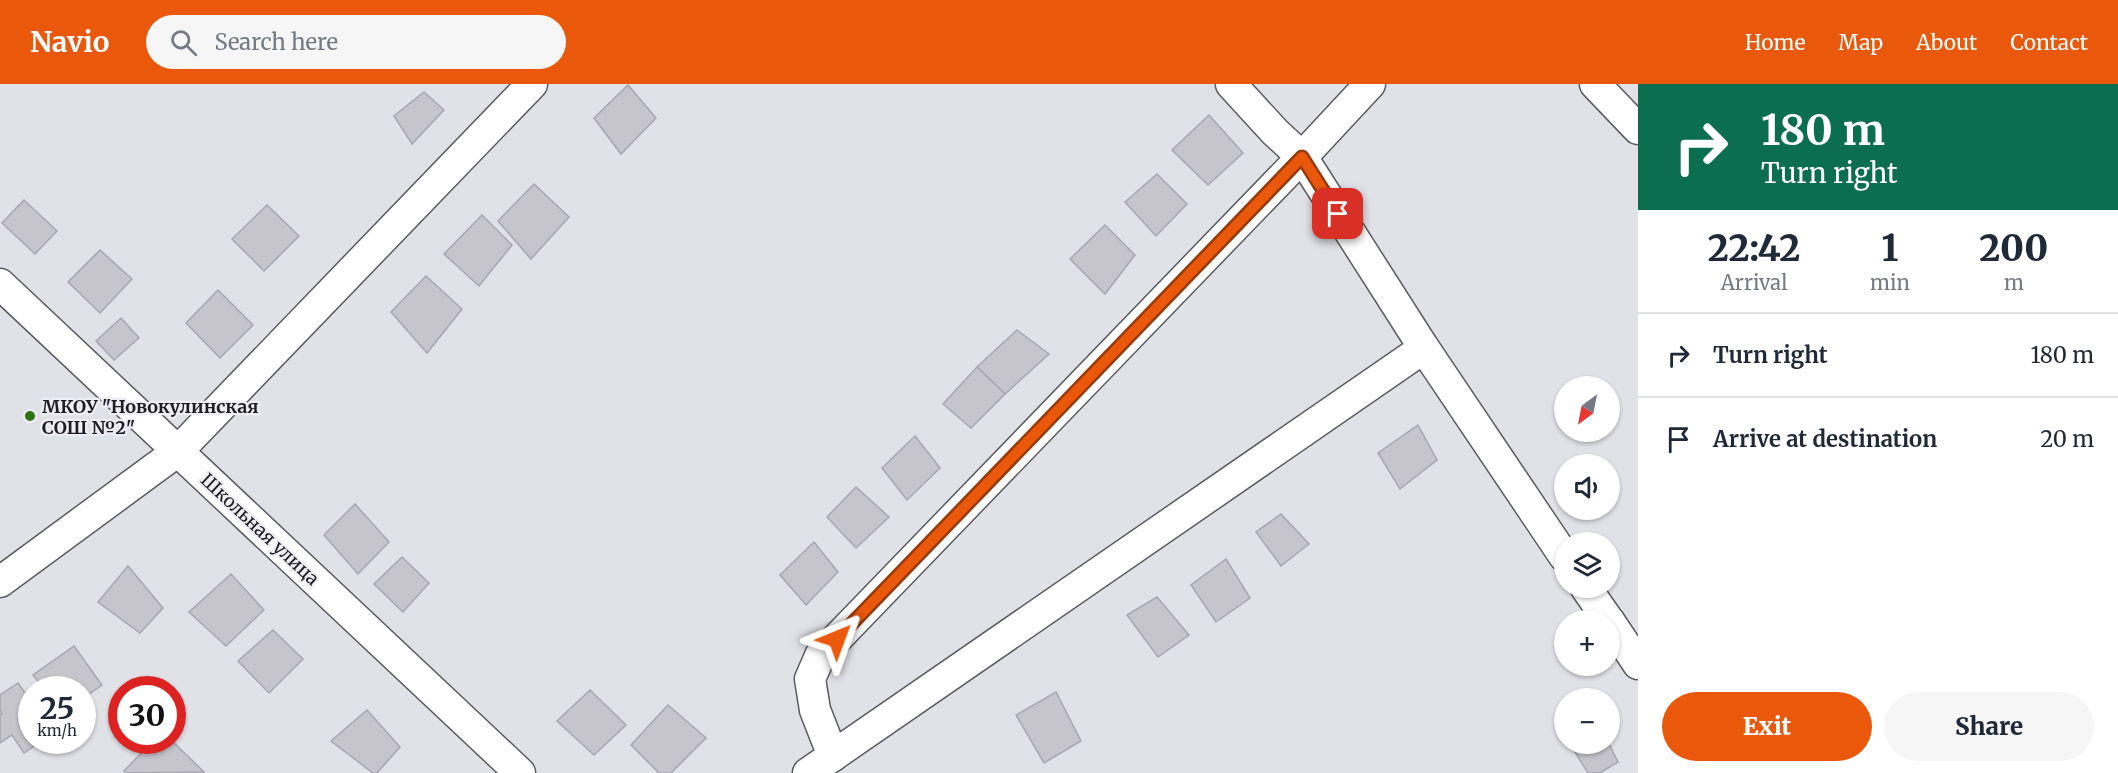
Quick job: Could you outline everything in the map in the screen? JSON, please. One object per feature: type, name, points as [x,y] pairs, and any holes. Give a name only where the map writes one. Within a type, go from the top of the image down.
[{"type":"street","points":[[0,582],[178,451],[532,84]]},
{"type":"street","points":[[1231,84],[1275,132],[1302,157],[1424,348],[1554,541]]},
{"type":"street","points":[[832,756],[815,710],[810,679],[820,656],[1370,84]]},
{"type":"street","points":[[1595,84],[1638,129]]},
{"type":"street","name":"Школьная улица","points":[[0,284],[520,773]]},
{"type":"street","points":[[808,773],[1424,348]]},
{"type":"street","points":[[1620,638],[1638,664]]},
{"type":"building","points":[[628,85],[656,118],[621,154],[594,118]]},
{"type":"building","points":[[424,92],[444,110],[412,144],[394,116]]},
{"type":"building","points":[[1209,115],[1243,153],[1208,185],[1172,150]]},
{"type":"building","points":[[1157,174],[1187,204],[1156,236],[1125,202]]},
{"type":"building","points":[[534,184],[569,217],[531,259],[498,221]]},
{"type":"building","points":[[24,200],[57,231],[35,254],[2,223]]},
{"type":"building","points":[[267,205],[299,236],[264,271],[232,239]]},
{"type":"building","points":[[482,215],[512,245],[479,286],[444,254]]},
{"type":"building","points":[[1105,225],[1135,255],[1105,294],[1070,259]]},
{"type":"building","points":[[100,250],[132,279],[100,313],[68,282]]},
{"type":"building","points":[[426,276],[462,309],[427,353],[391,312]]},
{"type":"building","points":[[218,290],[253,325],[220,358],[186,323]]},
{"type":"building","points":[[121,318],[139,338],[114,360],[96,341]]},
{"type":"building","points":[[1017,330],[1049,354],[1005,394],[977,367]]},
{"type":"building","points":[[977,367],[1005,394],[971,428],[943,404]]},
{"type":"building","points":[[1418,425],[1437,460],[1400,489],[1378,453]]},
{"type":"building","points":[[915,436],[940,468],[907,500],[882,468]]},
{"type":"building","points":[[856,487],[889,517],[856,548],[827,517]]},
{"type":"building","points":[[355,504],[389,542],[358,574],[324,535]]},
{"type":"building","points":[[1281,514],[1309,544],[1281,566],[1256,532]]},
{"type":"building","points":[[814,542],[838,572],[806,605],[780,575]]},
{"type":"building","points":[[402,557],[429,583],[403,612],[374,584]]},
{"type":"building","points":[[1226,559],[1250,598],[1216,622],[1191,585]]},
{"type":"building","points":[[128,566],[163,608],[140,633],[98,602]]},
{"type":"building","points":[[231,574],[264,610],[226,646],[189,612]]},
{"type":"building","points":[[1157,597],[1189,635],[1158,657],[1127,615]]},
{"type":"building","points":[[273,630],[303,659],[269,693],[238,661]]},
{"type":"building","points":[[74,646],[96,676],[34,676]]},
{"type":"building","points":[[96,677],[102,685],[96,689]]},
{"type":"building","points":[[18,683],[18,744],[12,735],[0,743],[0,715],[2,714],[0,695]]},
{"type":"building","points":[[590,690],[626,725],[594,755],[557,721]]},
{"type":"building","points":[[1056,692],[1081,741],[1044,763],[1016,715]]},
{"type":"building","points":[[668,705],[706,738],[671,773],[659,773],[631,745]]},
{"type":"building","points":[[367,710],[400,747],[377,773],[373,773],[331,741]]},
{"type":"building","points":[[140,754],[185,754],[204,772],[126,773],[124,771]]},
{"type":"building","points":[[1576,754],[1614,754],[1618,762],[1600,773],[1588,773]]},
{"type":"place","name":"МКОУ \"Новокулинская СОШ №2\"","points":[[30,416]]},
{"type":"route","points":[[837,639],[1302,157],[1338,214]]}]
